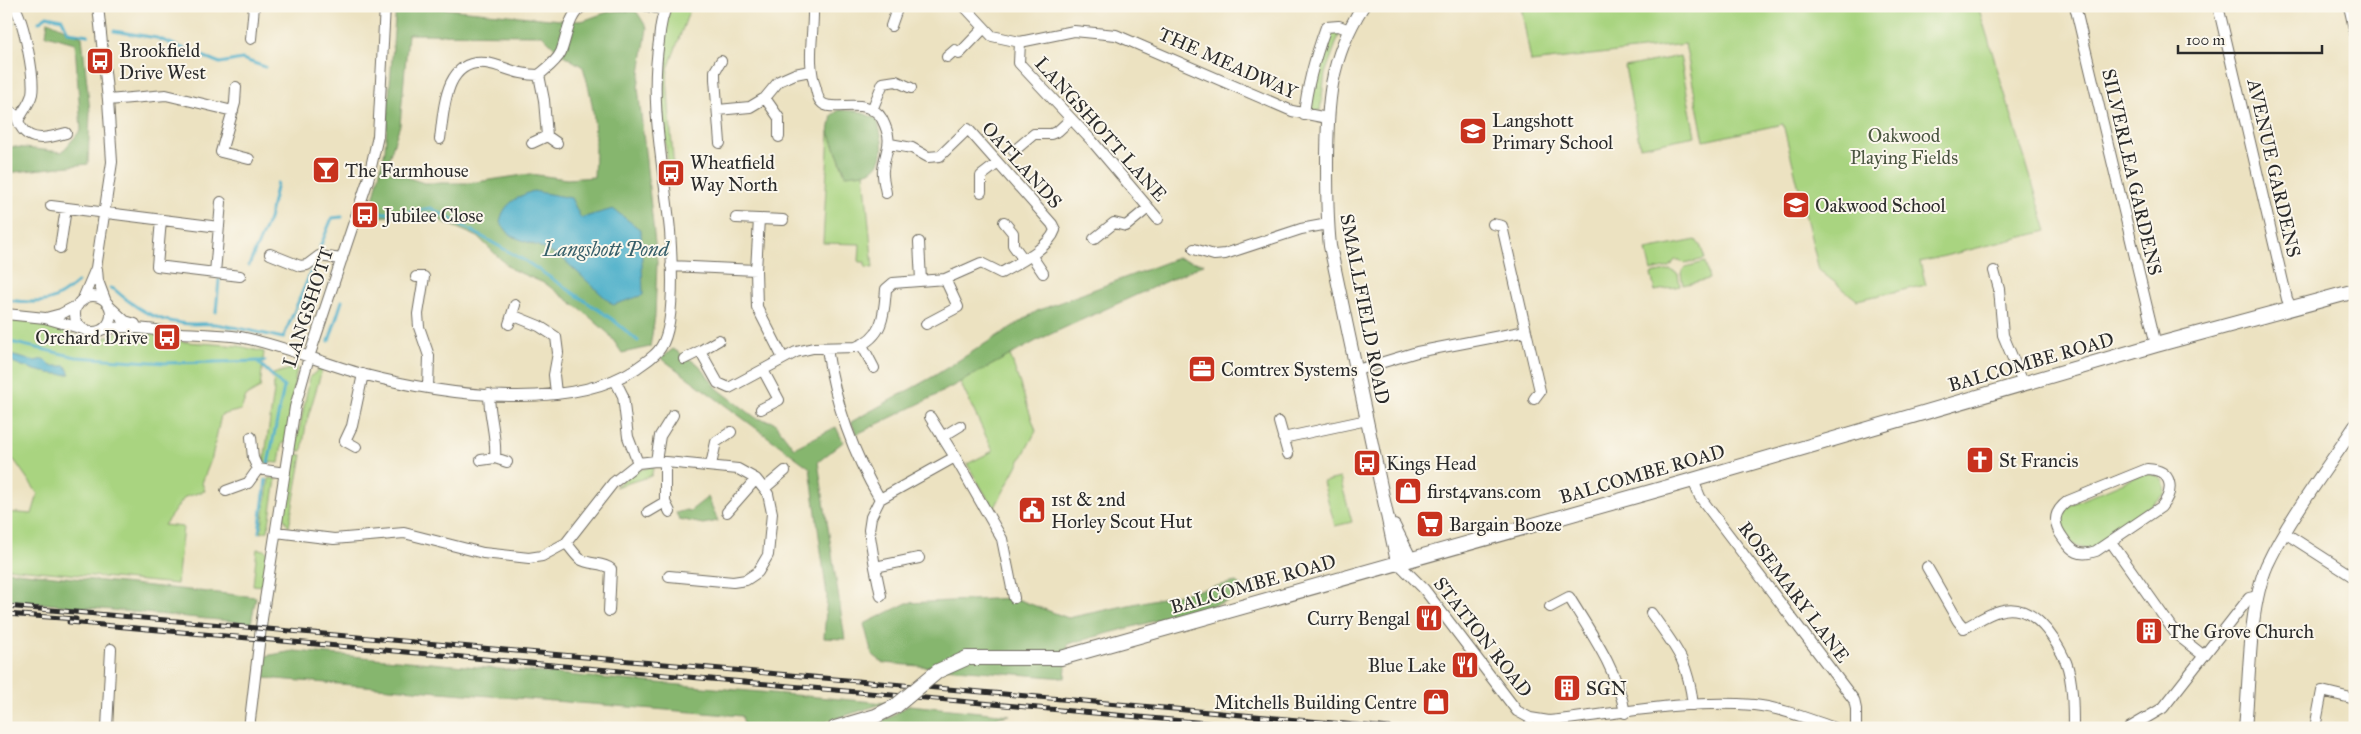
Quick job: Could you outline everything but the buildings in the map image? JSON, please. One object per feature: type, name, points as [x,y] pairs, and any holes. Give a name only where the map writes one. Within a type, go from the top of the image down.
[{"type":"main road","name":"BALCOMBE ROAD","points":[[835,728],[876,716],[896,706],[938,671],[967,658],[1061,658],[1410,558],[1694,480],[1858,430],[2024,385],[2156,345],[2355,291]]},
{"type":"street","points":[[14,6],[24,31],[33,86],[32,96],[19,119]]},
{"type":"street","points":[[83,329],[76,320],[80,303],[96,268],[106,213],[112,162],[108,100],[98,6]]},
{"type":"street","points":[[251,39],[254,6]]},
{"type":"street","name":"LANGSHOTT","points":[[249,728],[262,619],[295,407],[309,357],[368,180],[378,136],[385,6]]},
{"type":"street","points":[[6,314],[45,318],[94,333],[104,329],[123,327],[240,338],[363,374],[428,388],[489,394],[556,394],[580,390],[615,380],[647,361],[662,346],[667,332],[671,307],[670,230],[655,116],[655,67],[666,8],[647,6]]},
{"type":"street","points":[[814,6],[814,21],[810,45],[810,71],[822,103],[828,106],[851,104],[872,110],[881,117],[890,144],[882,171],[886,193]]},
{"type":"street","points":[[891,26],[898,6]]},
{"type":"street","name":"LANGSHOTT LANE","points":[[964,6],[992,36],[1020,42],[1019,63],[1071,119],[1158,219]]},
{"type":"street","name":"SMALLFIELD ROAD","points":[[1362,6],[1349,30],[1331,84],[1327,118],[1328,224],[1330,246],[1396,562]]},
{"type":"street","name":"SILVERLEA GARDENS","points":[[2075,6],[2156,345]]},
{"type":"street","name":"AVENUE GARDENS","points":[[2218,6],[2287,299],[2291,307]]},
{"type":"street","points":[[2349,6],[2355,33]]},
{"type":"street","points":[[440,138],[450,83],[461,71],[487,63],[515,73],[538,74],[548,67],[560,53],[567,29],[579,7]]},
{"type":"street","name":"THE MEADWAY","points":[[1304,115],[1307,88],[1315,56],[1326,28],[1339,26],[1349,30]]},
{"type":"street","points":[[947,57],[955,50],[959,54],[984,28]]},
{"type":"street","name":"THE MEADWAY","points":[[1020,42],[1074,30],[1116,35],[1304,115],[1327,118]]},
{"type":"street","points":[[720,143],[715,79],[716,71],[721,61]]},
{"type":"street","points":[[718,110],[750,107],[765,98],[779,81],[795,74],[810,71]]},
{"type":"street","points":[[538,74],[544,100],[547,136]]},
{"type":"street","points":[[872,110],[883,83],[896,81],[911,88]]},
{"type":"street","points":[[236,87],[233,111],[221,152],[249,159]]},
{"type":"street","points":[[108,100],[166,95],[233,111]]},
{"type":"street","points":[[765,98],[780,123],[779,137]]},
{"type":"street","points":[[6,109],[19,119],[21,127],[30,135],[41,139],[66,132]]},
{"type":"street","points":[[1014,151],[1034,134],[1052,134],[1071,119]]},
{"type":"street","name":"OATLANDS","points":[[890,144],[912,148],[928,157],[940,156],[968,129],[1052,224],[1055,230],[1053,235],[1028,258]]},
{"type":"street","points":[[547,136],[557,143]]},
{"type":"street","points":[[532,143],[547,136]]},
{"type":"street","points":[[981,192],[981,176],[998,163]]},
{"type":"street","points":[[215,273],[221,202]]},
{"type":"street","points":[[51,206],[219,227]]},
{"type":"street","points":[[60,248],[66,208]]},
{"type":"street","points":[[1094,239],[1114,222],[1126,226],[1148,208]]},
{"type":"street","points":[[736,218],[783,220]]},
{"type":"street","points":[[759,219],[756,270],[757,307],[783,358]]},
{"type":"street","points":[[161,220],[157,266],[240,276]]},
{"type":"street","points":[[1004,222],[1013,233],[1013,245],[1043,273]]},
{"type":"street","points":[[1194,249],[1214,255],[1226,254],[1293,232],[1328,224]]},
{"type":"street","points":[[1498,225],[1526,331],[1537,395]]},
{"type":"street","points":[[919,242],[921,280]]},
{"type":"street","points":[[270,254],[300,266],[307,265],[319,256],[342,259]]},
{"type":"street","points":[[700,351],[718,383],[723,387],[729,388],[783,358],[805,350],[862,345],[873,336],[882,324],[888,286],[893,283],[945,279],[981,263],[1001,273],[1028,258]]},
{"type":"street","points":[[671,266],[756,270]]},
{"type":"street","points":[[96,268],[98,281],[108,304],[111,319],[104,329]]},
{"type":"street","points":[[1994,270],[1999,289],[2003,336],[2024,385]]},
{"type":"street","points":[[423,277],[418,314],[419,327],[429,356],[428,388]]},
{"type":"street","points":[[926,324],[958,307],[945,279]]},
{"type":"street","points":[[45,318],[61,314],[96,296],[108,304],[125,321],[148,329]]},
{"type":"street","points":[[515,305],[510,320],[539,326],[556,337],[558,353],[554,375],[556,394]]},
{"type":"street","points":[[1357,370],[1417,352],[1526,331]]},
{"type":"street","points":[[684,359],[719,340]]},
{"type":"street","points":[[862,345],[874,368]]},
{"type":"street","points":[[827,348],[836,401],[860,462],[880,499]]},
{"type":"street","points":[[761,409],[778,400],[763,370]]},
{"type":"street","points":[[356,447],[345,441],[352,426],[363,374]]},
{"type":"street","points":[[615,380],[622,396],[628,437],[638,463]]},
{"type":"street","points":[[489,394],[489,410],[496,449],[495,458]]},
{"type":"street","points":[[670,512],[665,502],[660,436],[673,414]]},
{"type":"street","points":[[930,417],[1002,539],[1014,598]]},
{"type":"street","points":[[1283,438],[1367,420]]},
{"type":"street","points":[[1279,422],[1288,454]]},
{"type":"street","points":[[942,437],[960,426]]},
{"type":"street","points":[[2245,728],[2258,596],[2267,566],[2285,533],[2355,426]]},
{"type":"street","points":[[711,465],[716,442],[731,432]]},
{"type":"street","points":[[251,437],[253,458],[258,469]]},
{"type":"street","points":[[881,596],[868,530],[871,517],[880,499],[955,457]]},
{"type":"street","points":[[481,460],[495,458],[507,462]]},
{"type":"street","points":[[276,532],[334,539],[404,533],[483,553],[529,558],[553,552],[566,543],[613,483],[638,463],[661,461],[711,465],[738,469],[756,479],[765,488],[771,503],[768,555],[758,572],[746,580],[733,582],[670,576]]},
{"type":"street","points":[[258,469],[285,473]]},
{"type":"street","points":[[226,491],[248,483],[258,469]]},
{"type":"street","points":[[2147,469],[2157,470],[2165,476],[2171,489],[2165,502],[2111,542],[2086,555],[2077,553],[2070,548],[2057,530],[2056,514],[2060,507],[2068,501],[2147,469]]},
{"type":"street","points":[[765,488],[785,471]]},
{"type":"street","points":[[728,512],[756,479]]},
{"type":"street","name":"ROSEMARY LANE","points":[[1694,480],[1700,497],[1854,700],[1856,728]]},
{"type":"street","points":[[648,512],[665,502]]},
{"type":"street","points":[[1388,518],[1410,558],[1424,589]]},
{"type":"street","points":[[2285,533],[2355,578]]},
{"type":"street","points":[[2111,542],[2176,634],[2204,656]]},
{"type":"street","points":[[566,543],[580,559],[608,566],[611,569],[609,611]]},
{"type":"street","points":[[875,567],[919,558]]},
{"type":"street","name":"STATION ROAD","points":[[1396,562],[1424,589],[1517,711],[1530,718],[1549,721],[1692,705],[1754,705],[1774,708],[1835,728]]},
{"type":"street","points":[[1927,566],[1938,575],[1958,621],[1964,628],[1998,611],[2007,610],[2021,610],[2029,613],[2042,624],[2066,664],[2073,702],[2073,728]]},
{"type":"street","points":[[2128,728],[2163,708],[2249,598],[2258,596]]},
{"type":"street","points":[[1550,607],[1569,597],[1603,653],[1622,694],[1625,713]]},
{"type":"street","points":[[1651,613],[1682,657],[1690,679],[1692,705]]},
{"type":"street","points":[[107,728],[111,649]]},
{"type":"street","points":[[2314,728],[2322,692],[2355,700]]},
{"type":"green space","points":[[396,6],[416,6],[576,21],[610,12],[637,12],[647,28],[638,87],[657,262],[655,316],[650,347],[622,353],[609,334],[584,312],[546,284],[511,269],[478,237],[423,213],[369,218],[385,150]],"holes":[[[408,34],[542,35],[560,53],[583,67],[593,109],[594,177],[567,179],[530,174],[470,183],[424,183],[385,170],[400,125]]]},
{"type":"green space","points":[[672,6],[691,6],[668,69],[667,78],[675,185],[671,186],[662,119],[660,69],[661,46],[665,24]]},
{"type":"green space","name":"Oakwood Playing Fields","points":[[1521,6],[1978,6],[2047,231],[1920,262],[1926,285],[1857,300],[1819,270],[1783,124],[1704,141],[1685,44],[1531,62]]},
{"type":"green space","points":[[48,21],[82,37],[90,112],[88,164],[6,173],[6,146],[62,152],[81,130],[75,43],[46,35]]},
{"type":"green space","points":[[1333,29],[1339,32],[1339,35],[1325,74],[1320,111],[1311,109],[1316,69],[1328,31]]},
{"type":"green space","points":[[1680,56],[1695,136],[1640,147],[1625,67]]},
{"type":"green space","points":[[839,110],[858,111],[877,119],[882,140],[882,154],[876,166],[870,171],[846,175],[829,132],[832,115]]},
{"type":"green space","points":[[829,132],[845,175],[864,172],[873,268],[865,267],[865,262],[859,262],[860,244],[823,243]]},
{"type":"green space","points":[[1696,240],[1701,247],[1705,259],[1684,264],[1680,260],[1675,260],[1670,267],[1651,271],[1646,250]]},
{"type":"green space","points":[[1177,258],[1204,264],[1040,339],[929,399],[857,434],[851,422],[934,376],[1037,311]]},
{"type":"green space","points":[[1705,262],[1709,279],[1683,285],[1681,273],[1685,267]]},
{"type":"green space","points":[[1671,270],[1678,274],[1680,286],[1655,291],[1651,274]]},
{"type":"green space","points":[[6,314],[45,318],[72,334],[96,342],[119,331],[148,329],[174,341],[239,346],[264,352],[260,388],[246,396],[241,410],[221,415],[212,457],[202,483],[205,491],[185,497],[164,525],[183,527],[177,584],[6,568],[6,512],[32,514],[38,494],[15,461],[6,456]]},
{"type":"green space","points":[[673,349],[699,365],[718,389],[756,418],[774,422],[794,448],[836,427],[843,442],[818,462],[845,639],[824,638],[827,596],[810,468],[661,358]]},
{"type":"green space","points":[[1010,355],[1036,431],[994,509],[967,464],[993,451],[960,382]]},
{"type":"green space","points":[[297,367],[286,443],[282,443],[279,463],[264,462],[274,391],[273,374]]},
{"type":"green space","points":[[319,369],[322,370],[306,424],[302,451],[295,450],[310,377]]},
{"type":"green space","points":[[293,454],[302,455],[289,527],[283,517]]},
{"type":"green space","points":[[654,466],[651,476],[615,487],[633,474]]},
{"type":"green space","points":[[2145,473],[2158,476],[2161,479],[2165,490],[2164,495],[2089,550],[2073,545],[2058,522],[2063,508]]},
{"type":"green space","points":[[269,478],[276,479],[268,531],[261,533]]},
{"type":"green space","points":[[1340,478],[1352,522],[1335,526],[1323,482]]},
{"type":"green space","points":[[708,497],[718,521],[703,524],[679,519],[676,513],[686,510],[690,511]]},
{"type":"green space","points":[[257,549],[265,550],[268,553],[264,586],[253,585]]},
{"type":"green space","points":[[6,571],[256,597],[251,623],[6,600]]},
{"type":"green space","points":[[1236,582],[1252,595],[1068,644],[1065,678],[883,663],[872,654],[864,624],[907,603],[1014,598],[1068,618]]},
{"type":"green space","points":[[294,651],[885,703],[806,728],[745,728],[742,716],[264,678],[265,656]]},
{"type":"green space","points":[[909,705],[1010,715],[941,728],[854,728],[889,718]]},
{"type":"water","name":"Langshott Pond","points":[[533,191],[571,198],[581,218],[613,209],[641,230],[643,295],[613,305],[562,258],[538,246],[511,236],[500,222],[504,210],[516,199]]},
{"type":"water","points":[[6,354],[34,361],[44,359],[51,366],[66,366],[70,374],[46,373],[29,368],[6,359]]},
{"type":"waterway","points":[[39,22],[47,16],[62,19],[68,32],[88,35]]},
{"type":"waterway","points":[[6,18],[13,23]]},
{"type":"waterway","points":[[114,31],[157,38],[220,63],[242,59],[265,67]]},
{"type":"waterway","points":[[249,265],[269,219],[277,183]]},
{"type":"waterway","points":[[373,212],[400,214],[431,208],[527,262],[612,319],[638,341]]},
{"type":"waterway","points":[[320,247],[332,218],[342,217]]},
{"type":"waterway","points":[[110,288],[144,312],[162,319],[185,324],[224,325],[283,338],[312,269]]},
{"type":"waterway","points":[[216,312],[219,280]]},
{"type":"waterway","points":[[6,300],[45,301],[53,299],[69,290],[78,282]]},
{"type":"waterway","points":[[299,299],[314,299]]},
{"type":"waterway","points":[[329,341],[342,301]]},
{"type":"waterway","points":[[6,341],[76,357],[165,363],[265,361]]},
{"type":"waterway","points":[[257,361],[284,387],[268,464]]},
{"type":"waterway","points":[[259,532],[266,480]]},
{"type":"railway","points":[[6,606],[1390,728]]},
{"type":"railway","points":[[6,614],[76,619]]},
{"type":"railway","points":[[69,622],[1262,728]]},
{"type":"place","name":"Brookfield Drive West","points":[[100,61]]},
{"type":"place","name":"Langshott Primary School","points":[[1473,131]]},
{"type":"place","name":"The Farmhouse","points":[[326,170]]},
{"type":"place","name":"Wheatfield Way North","points":[[671,173]]},
{"type":"place","name":"Oakwood School","points":[[1796,205]]},
{"type":"place","name":"Jubilee Close","points":[[365,215]]},
{"type":"place","name":"Orchard Drive","points":[[167,337]]},
{"type":"place","name":"Comtrex Systems","points":[[1202,369]]},
{"type":"place","name":"St Francis","points":[[1980,460]]},
{"type":"place","name":"Kings Head","points":[[1367,463]]},
{"type":"place","name":"first4vans.com","points":[[1408,491]]},
{"type":"place","name":"1st & 2nd Horley Scout Hut","points":[[1032,510]]},
{"type":"place","name":"Bargain Booze","points":[[1430,524]]},
{"type":"place","name":"Curry Bengal","points":[[1429,618]]},
{"type":"place","name":"The Grove Church","points":[[2149,631]]},
{"type":"place","name":"Blue Lake","points":[[1465,665]]},
{"type":"place","name":"SGN","points":[[1567,688]]},
{"type":"place","name":"Mitchells Building Centre","points":[[1436,702]]}]
